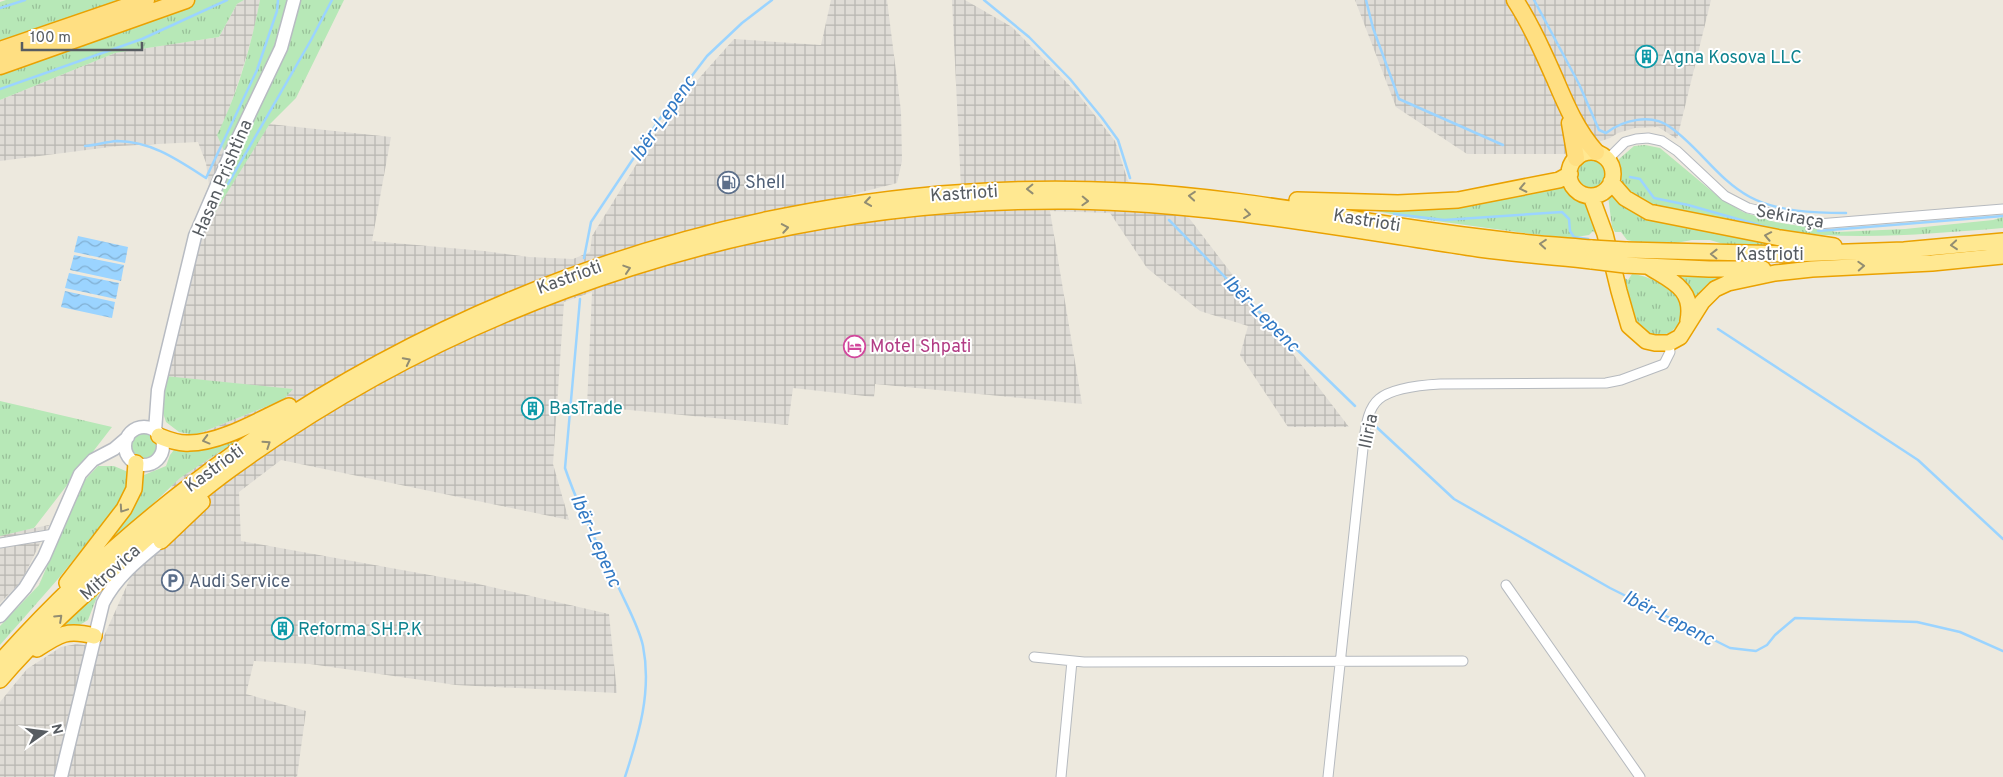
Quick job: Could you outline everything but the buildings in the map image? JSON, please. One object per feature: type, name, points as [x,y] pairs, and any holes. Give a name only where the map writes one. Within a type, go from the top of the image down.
[{"type":"highway","points":[[0,50],[146,0]]},
{"type":"highway","points":[[0,66],[186,0]]},
{"type":"highway","points":[[1515,0],[1545,55],[1566,106],[1586,142],[1602,156],[1613,170],[1602,190],[1605,234],[1629,326],[1646,341],[1655,344],[1669,343],[1680,337],[1702,302],[1715,289],[1728,282],[1775,273],[1812,269],[1932,263],[2003,256]]},
{"type":"highway","points":[[1566,106],[1576,158]]},
{"type":"highway","points":[[1602,156],[1582,154],[1572,163],[1571,181],[1579,192],[1602,190],[1624,198],[1650,212],[1780,238],[1868,252]]},
{"type":"highway","points":[[1217,198],[1344,203],[1439,202],[1482,196],[1559,180],[1570,174]]},
{"type":"highway","name":"Kastrioti","points":[[38,621],[104,558],[187,488],[281,420],[347,380],[433,334],[487,309],[560,280],[683,240],[766,220],[879,201],[929,195],[1025,189],[1124,191],[1217,198],[1592,255]]},
{"type":"highway","name":"Kastrioti","points":[[227,472],[354,389],[491,320],[603,277],[681,253],[760,233],[834,219],[929,207],[979,203],[1059,201],[1125,203],[1268,216],[1486,250],[1626,258],[1868,252],[2003,242]]},
{"type":"highway","name":"Kastrioti","points":[[1626,258],[1647,266],[1708,269],[1812,269]]},
{"type":"highway","points":[[1647,266],[1684,290],[1688,298],[1689,310],[1686,330]]},
{"type":"highway","points":[[157,434],[183,443],[199,443],[211,440],[347,380]]},
{"type":"highway","points":[[38,621],[124,509],[134,489],[132,460]]},
{"type":"highway","points":[[161,541],[206,498],[227,472]]},
{"type":"highway","name":"Mitrovica","points":[[6,664],[169,518],[227,472]]},
{"type":"highway","name":"Mitrovica","points":[[0,680],[6,664],[38,621]]},
{"type":"highway","points":[[6,664],[62,634],[77,632],[94,636]]},
{"type":"main road","name":"Hasan Prishtina","points":[[140,428],[158,390],[195,236],[230,155],[281,48],[294,0]]},
{"type":"main road","name":"Hasan Prishtina","points":[[157,434],[158,390]]},
{"type":"main road","points":[[0,616],[25,588],[35,572],[54,534],[72,489],[84,468],[140,428],[150,429],[161,440],[162,451],[156,460],[146,465],[132,460],[105,460],[84,468]]},
{"type":"main road","points":[[128,437],[125,447],[132,460]]},
{"type":"main road","points":[[61,777],[94,636],[109,592],[126,572],[161,541]]},
{"type":"street","name":"Sekiraça","points":[[1602,156],[1625,142],[1636,139],[1648,138],[1662,141],[1677,151],[1725,196],[1748,208],[1818,224],[2003,209]]},
{"type":"street","name":"Iliria","points":[[1328,777],[1364,439],[1370,414],[1378,399],[1385,395],[1414,387],[1440,384],[1606,383],[1622,380],[1664,364],[1670,352],[1669,343]]},
{"type":"street","points":[[0,543],[54,534]]},
{"type":"street","points":[[1506,585],[1640,777]]},
{"type":"street","points":[[1034,657],[1072,661],[1463,661]]},
{"type":"street","points":[[1061,777],[1072,661]]},
{"type":"shaded area","points":[[244,0],[260,0],[254,30],[241,74],[218,135],[224,151],[222,190],[211,217],[269,124],[391,137],[372,241],[529,257],[573,259],[590,252],[592,236],[668,113],[734,39],[821,45],[831,0],[887,0],[901,111],[902,161],[897,183],[823,202],[961,188],[952,0],[965,0],[1012,27],[1078,94],[1115,141],[1128,181],[1186,214],[1349,427],[1288,427],[1240,355],[1248,326],[1200,311],[1147,268],[1110,213],[1050,211],[1082,404],[875,384],[874,397],[793,388],[788,425],[587,406],[592,292],[564,302],[553,464],[569,520],[281,460],[239,492],[241,541],[474,583],[609,614],[617,693],[456,685],[310,664],[254,661],[246,694],[306,711],[297,777],[0,777],[0,702],[27,669],[61,647],[77,644],[99,647],[195,435],[283,400],[292,389],[155,376],[195,220],[209,185],[206,163],[198,142],[118,146],[0,161],[0,100],[115,53],[219,37],[237,4]]},
{"type":"shaded area","points":[[1355,0],[1711,0],[1677,139],[1658,127],[1635,128],[1564,154],[1467,154],[1396,107]]},
{"type":"shaded area","points":[[49,525],[21,582],[0,603],[0,535]]},
{"type":"green space","points":[[6,0],[244,0],[237,4],[219,37],[115,53],[0,100],[0,2]]},
{"type":"green space","points":[[260,0],[344,0],[296,98],[269,125],[209,222],[222,190],[224,151],[217,135],[225,119],[243,69]]},
{"type":"green space","points":[[1645,145],[1660,148],[1720,198],[1743,212],[1775,222],[1837,232],[1905,229],[1993,220],[2003,217],[2003,228],[1887,236],[1829,235],[1756,227],[1655,206],[1632,194],[1627,189],[1618,168],[1619,159],[1634,146]]},
{"type":"green space","points":[[1592,160],[1602,164],[1606,174],[1602,184],[1592,188],[1582,184],[1578,174],[1582,164]]},
{"type":"green space","points":[[1567,187],[1576,196],[1588,202],[1598,236],[1593,231],[1589,235],[1570,238],[1531,234],[1407,217],[1350,206]]},
{"type":"green space","points":[[1608,196],[1613,197],[1633,211],[1782,245],[1730,246],[1710,240],[1692,240],[1676,243],[1641,243],[1627,240],[1621,232],[1615,232],[1612,227]]},
{"type":"green space","points":[[1632,274],[1660,283],[1677,296],[1683,307],[1682,318],[1676,328],[1667,334],[1656,336],[1645,332],[1635,322],[1629,306],[1623,277],[1628,280]]},
{"type":"green space","points":[[1675,276],[1718,277],[1724,278],[1695,302]]},
{"type":"green space","points":[[165,376],[293,389],[283,400],[195,435],[179,432],[166,422],[160,404]]},
{"type":"green space","points":[[0,401],[112,427],[34,528],[0,536]]},
{"type":"green space","points":[[265,422],[180,478],[85,569],[129,510],[144,475],[166,466],[170,455],[177,446]]},
{"type":"green space","points":[[144,432],[154,436],[158,446],[154,456],[144,460],[134,456],[130,446],[134,436]]},
{"type":"green space","points":[[98,466],[114,466],[128,472],[128,488],[113,511],[58,579],[0,645],[0,626],[39,585],[83,482]]},
{"type":"green space","points":[[102,584],[88,620],[78,626],[57,627]]},
{"type":"water","points":[[78,236],[128,247],[125,263],[74,252]]},
{"type":"water","points":[[74,255],[124,265],[121,281],[70,270]]},
{"type":"water","points":[[69,273],[119,283],[116,299],[65,288]]},
{"type":"water","points":[[65,291],[115,302],[112,318],[61,307]]},
{"type":"waterway","points":[[0,8],[25,0]]},
{"type":"waterway","points":[[0,89],[142,39],[227,0]]},
{"type":"waterway","points":[[85,146],[117,141],[141,144],[164,153],[206,178],[257,70],[277,11],[278,0]]},
{"type":"waterway","points":[[228,184],[332,0]]},
{"type":"waterway","name":"Ibër-Lepenc","points":[[584,258],[591,222],[665,111],[707,56],[742,23],[772,0]]},
{"type":"waterway","name":"Ibër-Lepenc","points":[[984,0],[1029,37],[1070,79],[1102,118],[1118,140],[1130,178]]},
{"type":"waterway","points":[[1366,0],[1373,28],[1399,99],[1503,145]]},
{"type":"waterway","points":[[1534,0],[1579,84],[1599,130],[1606,133],[1629,122],[1646,119],[1654,120],[1670,127],[1680,135],[1728,182],[1750,197],[1785,209],[1846,213]]},
{"type":"waterway","points":[[1630,177],[1640,179],[1654,198],[1688,205],[1773,229]]},
{"type":"waterway","points":[[1394,214],[1444,220],[1562,212],[1569,219],[1570,231],[1574,237],[1588,239]]},
{"type":"waterway","points":[[1818,231],[2003,216]]},
{"type":"waterway","name":"Ibër-Lepenc","points":[[1169,220],[1355,406]]},
{"type":"waterway","name":"Ibër-Lepenc","points":[[580,299],[565,468],[583,513],[635,623],[643,646],[646,679],[643,712],[625,777]]},
{"type":"waterway","points":[[1718,329],[1918,460],[2003,539]]},
{"type":"waterway","name":"Ibër-Lepenc","points":[[1371,422],[1454,499],[1610,588],[1730,648],[1756,651],[1767,645],[1775,635],[1795,618],[1917,622],[1960,632],[2003,651]]},
{"type":"place","name":"Agna Kosova LLC","points":[[1646,57]]},
{"type":"place","name":"Shell","points":[[729,182]]},
{"type":"place","name":"Motel Shpati","points":[[854,346]]},
{"type":"place","name":"BasTrade","points":[[533,408]]},
{"type":"place","name":"Audi Service","points":[[173,581]]},
{"type":"place","name":"Reforma SH.P.K","points":[[282,629]]}]
